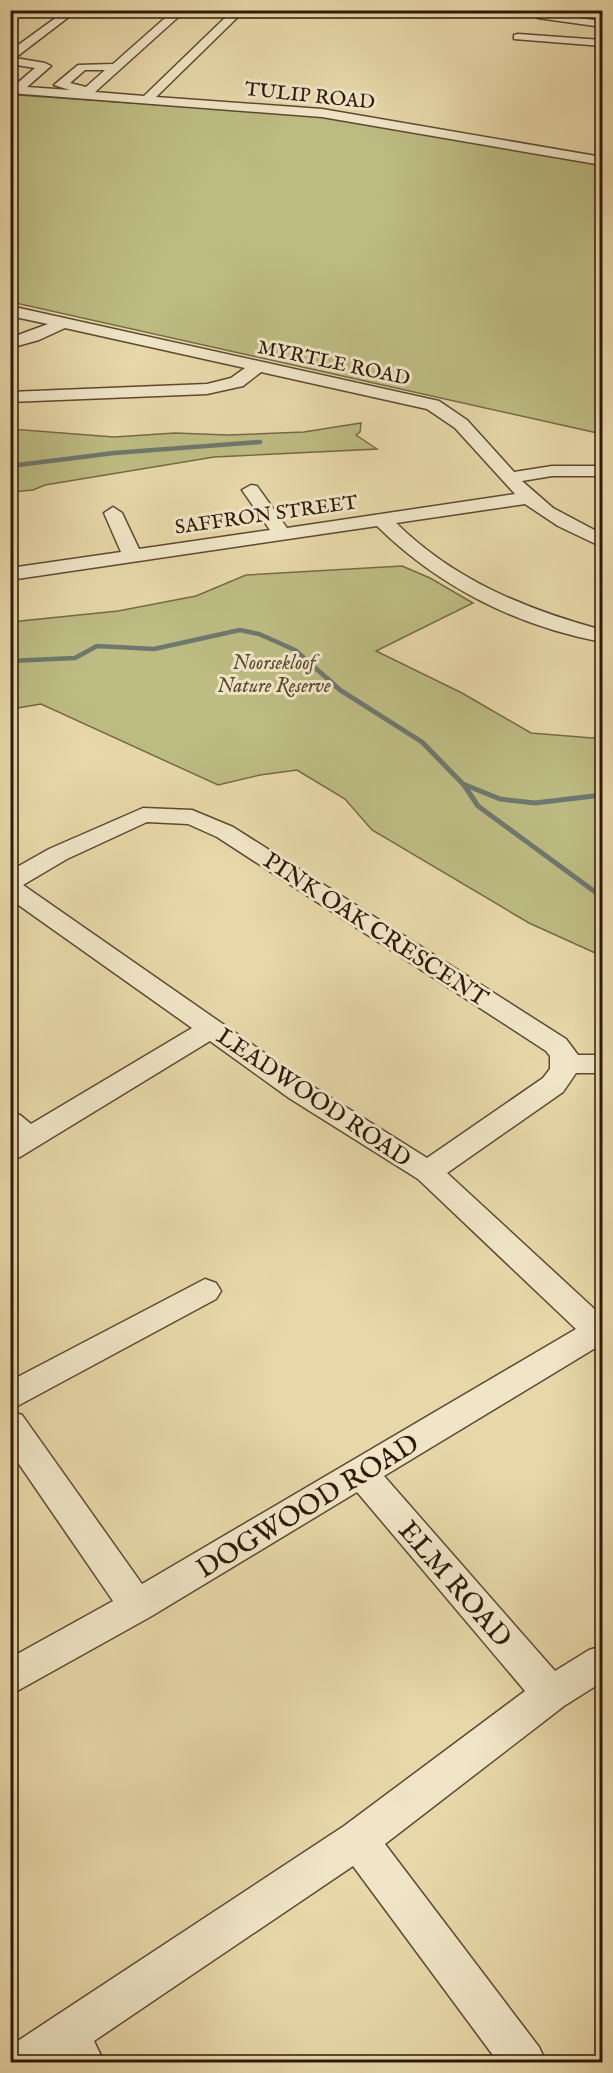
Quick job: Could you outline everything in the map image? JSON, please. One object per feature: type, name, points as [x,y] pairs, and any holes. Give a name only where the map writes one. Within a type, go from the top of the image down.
[{"type":"street","points":[[117,67],[82,67],[60,86],[87,92],[170,26],[181,10]]},
{"type":"street","points":[[146,100],[240,10]]},
{"type":"street","points":[[557,10],[542,16],[603,24]]},
{"type":"street","points":[[10,59],[65,16]]},
{"type":"street","points":[[198,29],[220,31]]},
{"type":"street","points":[[518,37],[603,43]]},
{"type":"street","points":[[10,59],[45,66],[13,89]]},
{"type":"street","name":"TULIP ROAD","points":[[13,89],[87,92],[146,100],[322,113],[603,161]]},
{"type":"street","name":"MYRTLE ROAD","points":[[10,311],[433,405],[458,418],[528,498],[559,520],[603,541]]},
{"type":"street","points":[[10,343],[33,337],[63,323]]},
{"type":"street","points":[[10,397],[207,389],[237,382],[258,367]]},
{"type":"street","points":[[511,478],[552,471],[603,471]]},
{"type":"street","points":[[251,490],[282,534]]},
{"type":"street","name":"SAFFRON STREET","points":[[10,574],[528,498]]},
{"type":"street","points":[[113,513],[133,556]]},
{"type":"street","points":[[383,520],[402,541],[429,564],[486,596],[543,621],[603,636]]},
{"type":"street","name":"PINK OAK CRESCENT","points":[[10,885],[58,854],[135,818],[167,814],[202,820],[225,832],[556,1045],[564,1054],[565,1064]]},
{"type":"street","name":"LEADWOOD ROAD","points":[[10,885],[299,1090],[428,1172],[601,1330]]},
{"type":"street","points":[[17,1136],[211,1029]]},
{"type":"street","points":[[428,1172],[553,1086],[564,1070],[565,1064],[603,1064]]},
{"type":"street","points":[[10,1397],[205,1291]]},
{"type":"street","name":"DOGWOOD ROAD","points":[[10,1678],[137,1606],[601,1330]]},
{"type":"street","points":[[10,1424],[137,1606]]},
{"type":"street","name":"ELM ROAD","points":[[361,1473],[551,1694]]},
{"type":"street","points":[[25,2062],[74,2049],[358,1840],[551,1694],[603,1662]]},
{"type":"street","points":[[358,1840],[524,2062]]},
{"type":"green space","points":[[18,95],[331,117],[602,165],[602,434],[11,302],[10,102],[15,102]]},
{"type":"green space","points":[[361,423],[360,432],[356,435],[377,449],[214,457],[11,492],[11,429],[114,437],[175,433],[228,435],[304,432]]},
{"type":"green space","name":"Noorsekloof Nature Reserve","points":[[402,566],[430,578],[473,603],[376,651],[462,693],[531,733],[592,738],[602,736],[602,956],[529,923],[372,830],[345,799],[297,770],[260,775],[218,785],[41,704],[11,709],[11,622],[118,611],[196,596],[246,575]]},
{"type":"waterway","points":[[10,466],[114,453],[260,442]]},
{"type":"waterway","points":[[10,661],[75,658],[97,646],[154,649],[240,630],[259,634],[295,650],[330,681]]},
{"type":"waterway","points":[[328,679],[340,690],[422,742],[463,784],[500,799],[535,803],[602,795]]},
{"type":"waterway","points":[[464,785],[478,806],[602,897]]}]
